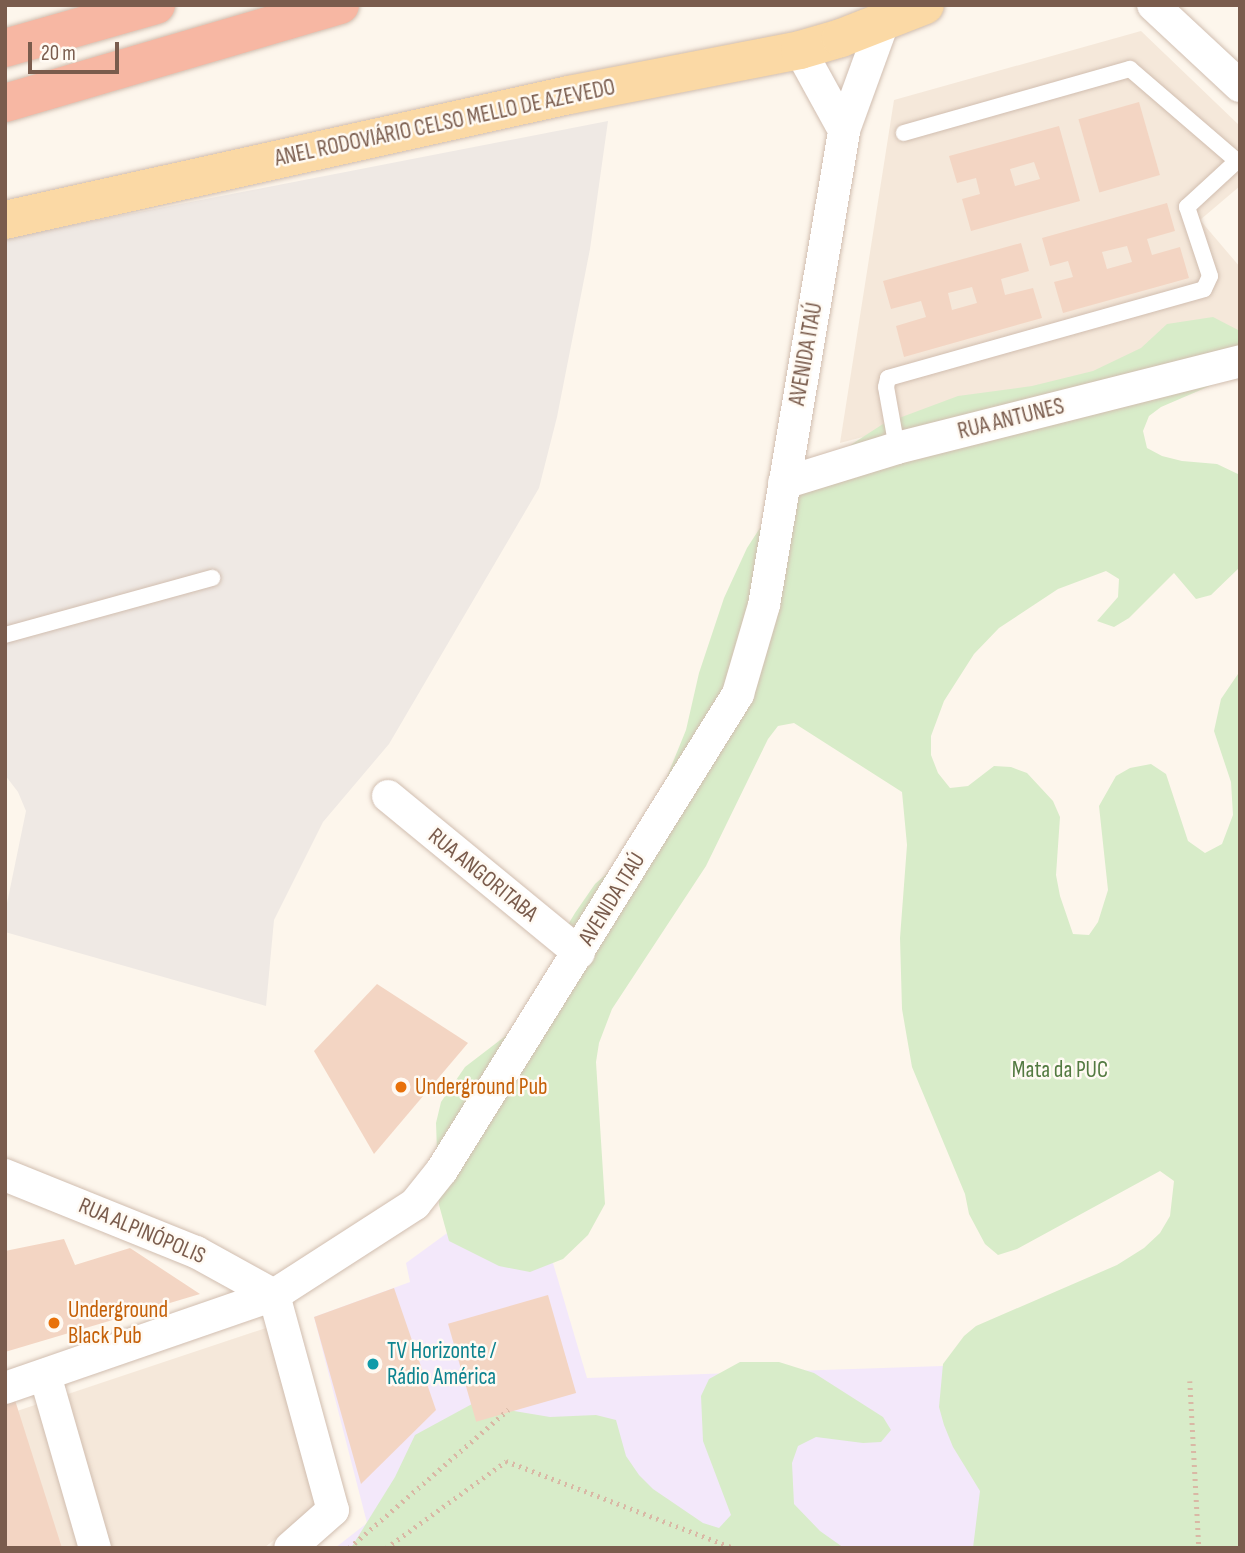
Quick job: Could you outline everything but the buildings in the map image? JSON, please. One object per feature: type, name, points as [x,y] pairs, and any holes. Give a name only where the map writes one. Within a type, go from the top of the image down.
[{"type":"highway","points":[[5,48],[156,5]]},
{"type":"highway","points":[[5,103],[340,5]]},
{"type":"main road","points":[[883,23],[925,5]]},
{"type":"main road","name":"ANEL RODOVIÁRIO CELSO MELLO DE AZEVEDO","points":[[5,220],[569,95],[800,50],[883,23]]},
{"type":"street","points":[[1153,5],[1240,86]]},
{"type":"street","name":"AVENIDA ITAÚ","points":[[5,1388],[274,1295],[415,1204],[442,1170],[738,694],[764,605],[844,130],[883,23]]},
{"type":"street","points":[[800,50],[844,130]]},
{"type":"street","name":"RUA ANTUNES","points":[[784,483],[897,448],[1240,361]]},
{"type":"street","name":"RUA ANGORITABA","points":[[388,796],[579,953]]},
{"type":"street","name":"RUA ALPINÓPOLIS","points":[[5,1175],[196,1252],[274,1295]]},
{"type":"street","points":[[274,1295],[333,1510],[290,1548]]},
{"type":"street","points":[[45,1375],[94,1548]]},
{"type":"lane","points":[[897,448],[886,387],[888,378],[1204,289],[1210,276],[1187,207],[1237,161],[1130,69],[904,133]]},
{"type":"lane","points":[[5,635],[212,578]]},
{"type":"path","points":[[1190,1381],[1199,1548]]},
{"type":"path","points":[[349,1548],[508,1410]]},
{"type":"path","points":[[386,1548],[506,1461],[734,1548]]},
{"type":"path","points":[[713,1548],[718,1542]]},
{"type":"shaded area","points":[[1141,31],[1240,126],[1240,186],[1200,220],[1240,267],[1240,338],[840,443],[894,100]]},
{"type":"shaded area","points":[[608,121],[590,249],[557,417],[539,488],[389,744],[323,822],[274,920],[266,1006],[5,932],[5,913],[26,811],[18,792],[5,775],[5,238]]},
{"type":"shaded area","points":[[527,1175],[587,1378],[1240,1356],[1240,1548],[335,1548],[367,1523],[314,1317],[410,1282],[406,1263]]},
{"type":"shaded area","points":[[278,1324],[318,1504],[264,1548],[5,1548],[5,1415]]},
{"type":"green space","name":"Mata da PUC","points":[[1213,317],[1240,331],[1240,365],[1226,379],[1161,407],[1149,416],[1143,431],[1147,448],[1162,456],[1217,464],[1240,475],[1240,567],[1211,595],[1196,599],[1174,573],[1129,618],[1114,627],[1097,621],[1118,597],[1119,579],[1106,571],[1058,589],[999,628],[974,654],[944,701],[931,736],[931,755],[938,773],[950,788],[968,786],[994,766],[1011,767],[1027,773],[1053,801],[1060,817],[1056,875],[1060,896],[1073,934],[1089,935],[1098,922],[1108,890],[1099,806],[1116,776],[1130,768],[1151,764],[1166,774],[1188,841],[1205,853],[1222,844],[1233,815],[1231,782],[1214,731],[1221,699],[1240,671],[1240,1548],[973,1548],[980,1491],[953,1447],[944,1425],[939,1407],[943,1364],[964,1336],[976,1326],[1117,1265],[1144,1248],[1160,1233],[1170,1216],[1174,1181],[1160,1171],[1017,1249],[998,1255],[985,1244],[969,1214],[965,1194],[912,1067],[902,1009],[900,938],[907,845],[902,792],[794,723],[778,726],[768,739],[706,866],[612,1009],[599,1043],[596,1062],[605,1204],[588,1235],[563,1259],[530,1272],[499,1266],[449,1241],[439,1205],[436,1123],[441,1102],[465,1067],[512,1031],[542,1001],[566,928],[595,884],[622,860],[653,811],[686,730],[699,673],[724,598],[747,548],[787,486],[883,424],[958,396],[1032,386],[1093,371],[1141,348],[1167,324]]},
{"type":"green space","points":[[740,1362],[779,1362],[814,1373],[883,1417],[891,1430],[881,1442],[863,1443],[816,1437],[798,1446],[792,1463],[794,1504],[820,1531],[844,1548],[351,1548],[395,1477],[415,1435],[472,1404],[550,1417],[596,1415],[616,1420],[626,1456],[639,1475],[653,1489],[703,1523],[719,1528],[731,1515],[703,1441],[701,1396],[709,1379]]},
{"type":"place","name":"Underground Pub","points":[[401,1087]]},
{"type":"place","name":"Underground Black Pub","points":[[54,1323]]},
{"type":"place","name":"TV Horizonte / Rádio América","points":[[373,1364]]}]
